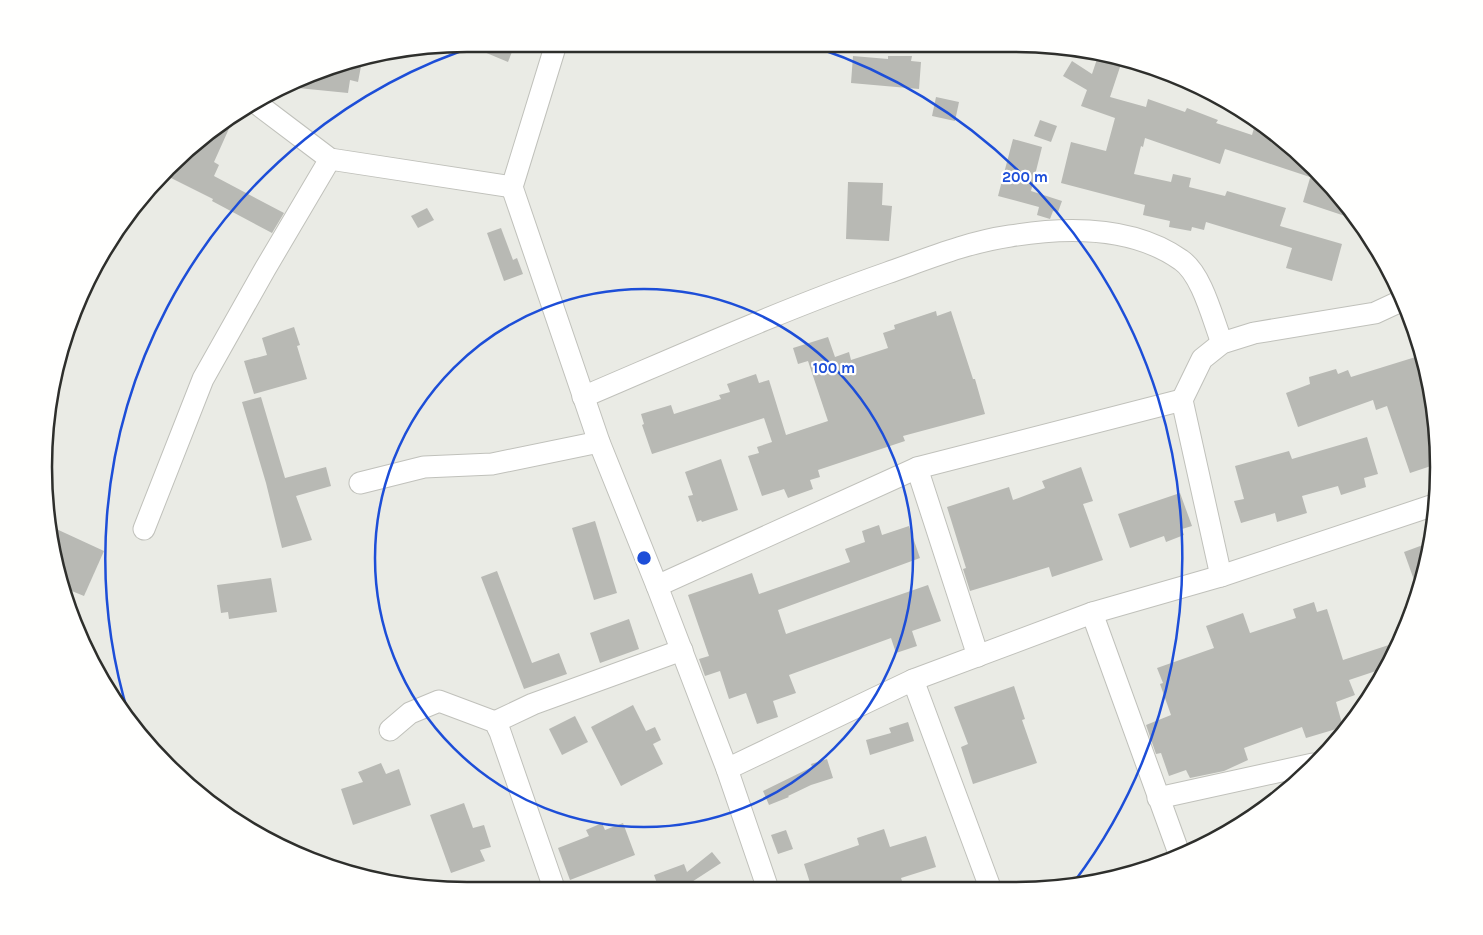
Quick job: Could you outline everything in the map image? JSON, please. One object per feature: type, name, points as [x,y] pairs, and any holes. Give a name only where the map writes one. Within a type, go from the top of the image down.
[{"type":"street","points":[[553,53],[512,187],[583,397],[727,769],[766,882]]},
{"type":"street","points":[[262,107],[330,159],[512,187]]},
{"type":"street","points":[[144,530],[203,378],[264,269],[330,159]]},
{"type":"street","points":[[583,397],[823,296],[956,249],[1008,236],[1051,231],[1116,233],[1150,243],[1182,260],[1194,273],[1201,286],[1222,343]]},
{"type":"street","points":[[1221,576],[1182,400],[1202,359],[1222,343],[1254,333],[1375,313],[1396,303]]},
{"type":"street","points":[[657,586],[917,468],[1182,400]]},
{"type":"street","points":[[360,483],[424,467],[492,464],[600,442]]},
{"type":"street","points":[[917,468],[978,656]]},
{"type":"street","points":[[727,769],[913,680],[1092,613],[1221,576],[1429,507]]},
{"type":"street","points":[[1092,613],[1178,849]]},
{"type":"street","points":[[495,722],[533,704],[682,650]]},
{"type":"street","points":[[913,680],[988,882]]},
{"type":"street","points":[[390,730],[410,713],[439,701],[495,722],[503,740],[552,882]]},
{"type":"street","points":[[1158,798],[1304,766]]},
{"type":"building","points":[[486,53],[512,53],[508,62]]},
{"type":"building","points":[[853,56],[888,59],[888,56],[912,56],[911,61],[921,62],[919,89],[851,83]]},
{"type":"building","points":[[1097,60],[1120,66],[1110,97],[1146,107],[1148,99],[1185,112],[1187,108],[1218,120],[1216,123],[1252,135],[1254,128],[1289,155],[1313,178],[1225,149],[1220,164],[1145,138],[1134,174],[1171,182],[1173,174],[1191,178],[1189,187],[1225,196],[1227,191],[1286,208],[1280,226],[1342,244],[1332,281],[1286,268],[1292,248],[1206,222],[1204,230],[1192,227],[1191,231],[1169,227],[1170,221],[1143,215],[1145,205],[1061,183],[1071,142],[1106,151],[1115,118],[1081,106],[1087,90],[1063,76],[1072,61],[1092,74]]},
{"type":"building","points":[[361,67],[358,82],[350,80],[348,93],[300,88]]},
{"type":"building","points":[[936,97],[959,102],[955,121],[932,116]]},
{"type":"building","points":[[1040,120],[1057,126],[1051,142],[1034,136]]},
{"type":"building","points":[[230,127],[214,162],[219,165],[214,176],[284,213],[272,233],[212,201],[213,199],[170,178],[194,155]]},
{"type":"building","points":[[1013,139],[1042,147],[1031,191],[1062,201],[1058,212],[1053,211],[1050,219],[1037,215],[1039,207],[998,196]]},
{"type":"building","points":[[1310,178],[1314,179],[1328,194],[1346,216],[1303,202]]},
{"type":"building","points":[[848,182],[883,183],[882,205],[892,206],[889,241],[846,239]]},
{"type":"building","points":[[427,208],[434,220],[418,228],[411,216]]},
{"type":"building","points":[[501,228],[513,260],[517,258],[523,274],[504,281],[487,233]]},
{"type":"building","points":[[936,311],[937,316],[951,311],[985,414],[903,436],[905,441],[818,470],[820,477],[810,480],[813,489],[788,498],[784,489],[762,496],[748,456],[759,453],[757,447],[772,442],[764,418],[652,454],[642,425],[644,424],[641,414],[671,405],[674,414],[721,399],[719,395],[730,392],[727,384],[756,374],[759,383],[769,380],[786,435],[828,421],[808,361],[798,364],[793,348],[828,337],[835,357],[849,352],[851,360],[888,348],[883,333],[895,329],[894,325]]},
{"type":"building","points":[[294,327],[300,345],[297,346],[307,379],[254,394],[244,361],[267,355],[262,338]]},
{"type":"building","points":[[1415,357],[1427,413],[1430,466],[1410,473],[1387,406],[1376,410],[1373,400],[1298,427],[1286,393],[1310,384],[1309,377],[1336,369],[1338,374],[1348,370],[1351,377]]},
{"type":"building","points":[[261,397],[285,478],[326,467],[331,486],[296,496],[312,540],[282,548],[266,483],[242,402]]},
{"type":"building","points":[[1367,437],[1378,474],[1364,478],[1366,487],[1341,495],[1338,486],[1302,496],[1307,513],[1277,522],[1275,513],[1241,523],[1234,501],[1244,499],[1235,466],[1289,451],[1292,459]]},
{"type":"building","points":[[721,459],[738,510],[697,522],[688,496],[693,495],[685,472]]},
{"type":"building","points":[[1081,467],[1093,501],[1083,504],[1103,560],[1052,577],[1049,567],[970,591],[963,569],[966,568],[947,507],[1009,487],[1013,500],[1045,488],[1042,481]]},
{"type":"building","points":[[1180,493],[1192,526],[1182,529],[1184,535],[1166,542],[1164,536],[1130,548],[1118,514]]},
{"type":"building","points":[[595,521],[617,593],[594,600],[572,528]]},
{"type":"building","points":[[879,525],[882,535],[909,526],[920,558],[778,610],[786,634],[928,585],[941,621],[912,631],[917,646],[896,653],[891,638],[789,675],[796,693],[773,701],[778,717],[757,724],[746,693],[729,699],[720,671],[705,676],[699,659],[709,656],[688,595],[752,573],[759,594],[850,562],[845,549],[865,542],[862,531]]},
{"type":"building","points":[[57,529],[104,551],[84,596],[72,591],[60,548]]},
{"type":"building","points":[[1423,545],[1414,581],[1404,552]]},
{"type":"building","points":[[497,571],[532,663],[559,653],[567,674],[524,689],[481,577]]},
{"type":"building","points":[[271,578],[277,612],[229,619],[228,612],[221,613],[217,585]]},
{"type":"building","points":[[1314,602],[1317,612],[1327,609],[1343,660],[1391,644],[1377,671],[1349,680],[1355,695],[1336,702],[1342,724],[1338,728],[1306,738],[1302,727],[1244,748],[1248,760],[1224,771],[1190,778],[1186,770],[1169,776],[1161,753],[1156,754],[1146,725],[1171,715],[1160,684],[1163,683],[1157,668],[1214,648],[1206,626],[1243,613],[1250,633],[1296,618],[1293,609]]},
{"type":"building","points":[[629,619],[639,649],[600,663],[590,633]]},
{"type":"building","points":[[1014,686],[1025,719],[1022,720],[1037,763],[973,784],[961,747],[968,744],[954,707]]},
{"type":"building","points":[[633,705],[646,731],[655,727],[661,740],[653,744],[663,764],[621,786],[591,727]]},
{"type":"building","points":[[575,716],[588,742],[562,755],[549,729]]},
{"type":"building","points":[[908,722],[914,741],[870,755],[866,740],[891,733],[889,728]]},
{"type":"building","points":[[827,759],[833,778],[811,785],[769,805],[763,791],[812,767],[811,764]]},
{"type":"building","points":[[381,763],[386,774],[399,769],[411,805],[353,825],[341,789],[363,782],[358,772]]},
{"type":"building","points":[[464,803],[473,828],[484,825],[491,847],[480,850],[485,861],[451,873],[430,815]]},
{"type":"building","points":[[602,823],[605,830],[623,823],[635,855],[570,880],[558,848],[589,836],[586,830]]},
{"type":"building","points":[[884,829],[890,847],[926,836],[936,867],[901,878],[902,882],[810,882],[804,864],[859,845],[857,838]]},
{"type":"building","points":[[786,830],[793,849],[778,854],[771,835]]},
{"type":"building","points":[[712,852],[721,863],[692,882],[656,882],[654,875],[684,864],[687,872]]}]
